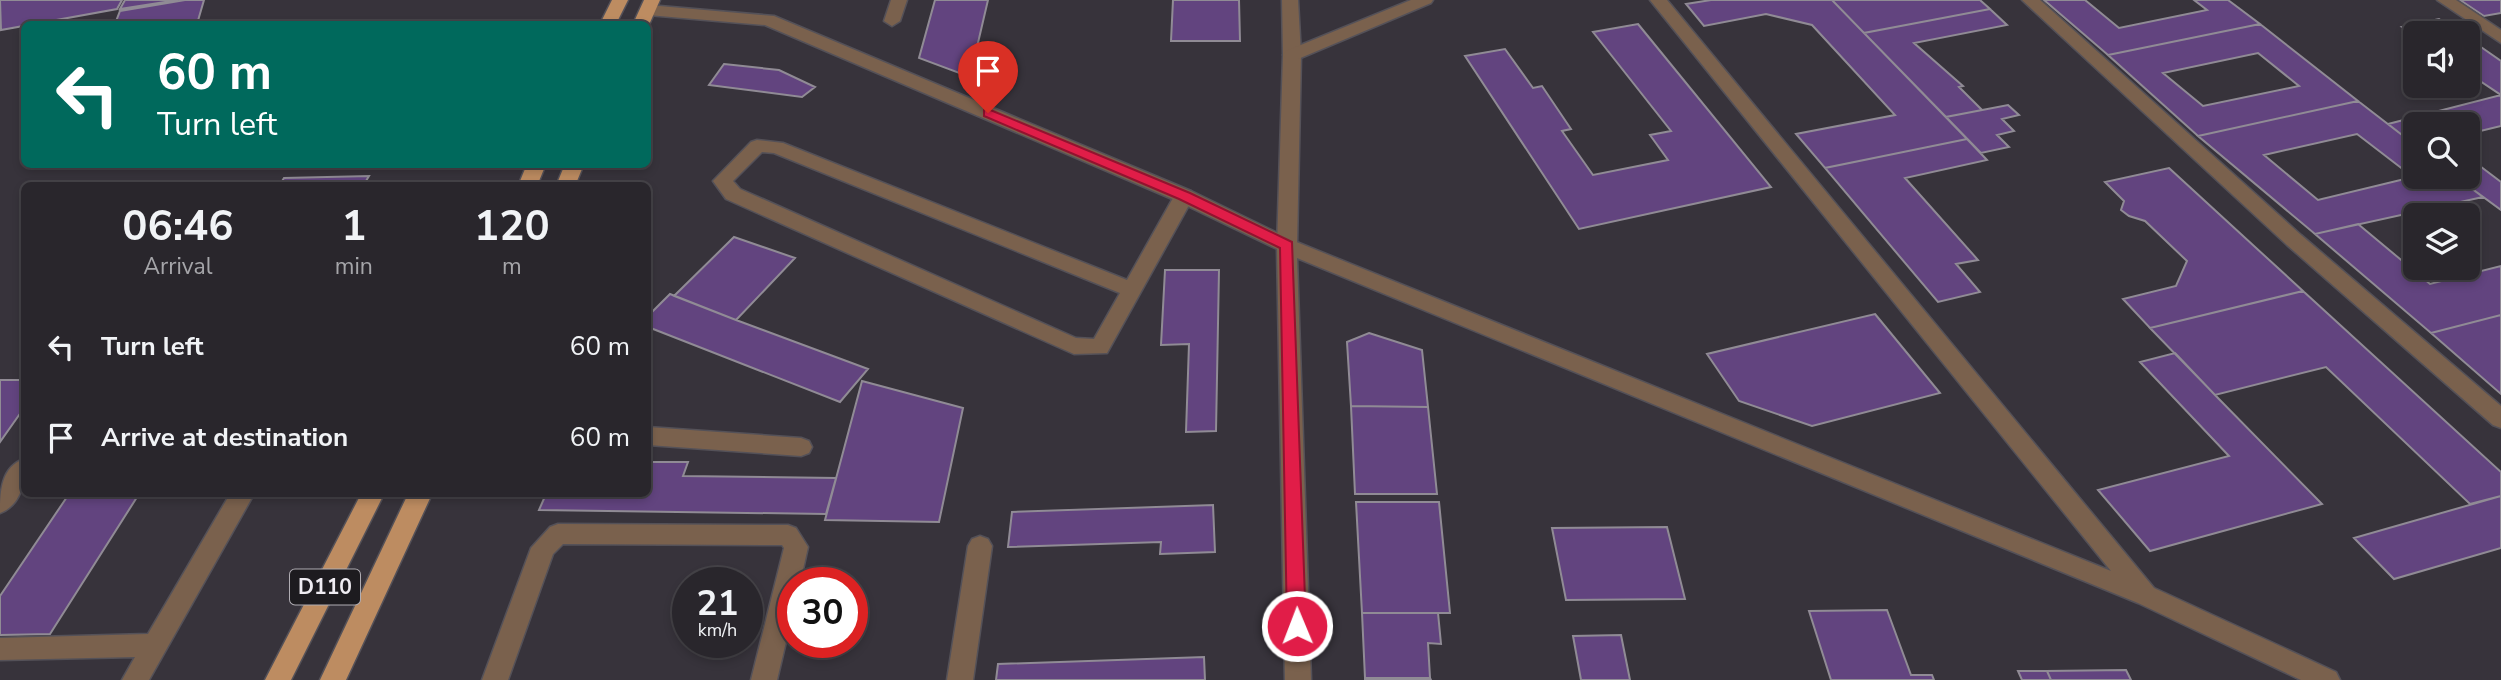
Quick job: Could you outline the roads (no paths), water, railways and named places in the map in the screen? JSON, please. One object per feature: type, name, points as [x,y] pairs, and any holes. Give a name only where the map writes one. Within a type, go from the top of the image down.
[{"type":"main road","points":[[610,21],[620,0]]},
{"type":"main road","name":"D110","points":[[278,680],[370,497]]},
{"type":"main road","name":"D110","points":[[332,680],[419,497]]},
{"type":"street","points":[[892,21],[899,0]]},
{"type":"street","points":[[1290,0],[1292,55],[1287,246],[1298,680]]},
{"type":"street","points":[[1292,55],[1426,0]]},
{"type":"street","points":[[1658,0],[2147,596]]},
{"type":"street","points":[[2030,0],[2294,240],[2501,419]]},
{"type":"street","points":[[2445,0],[2501,38]]},
{"type":"street","points":[[647,11],[768,20],[1184,196],[1287,246],[2147,596],[2327,680]]},
{"type":"street","points":[[1133,290],[776,147],[757,146],[722,181],[733,194],[1074,345],[1100,346],[1133,290],[1184,196]]},
{"type":"street","points":[[651,436],[801,447]]},
{"type":"street","points":[[0,503],[21,472]]},
{"type":"street","points":[[135,680],[240,497]]},
{"type":"street","points":[[495,680],[543,548],[558,534],[788,535],[796,547],[764,680]]},
{"type":"street","points":[[960,680],[980,546]]},
{"type":"street","points":[[0,649],[155,645]]}]
